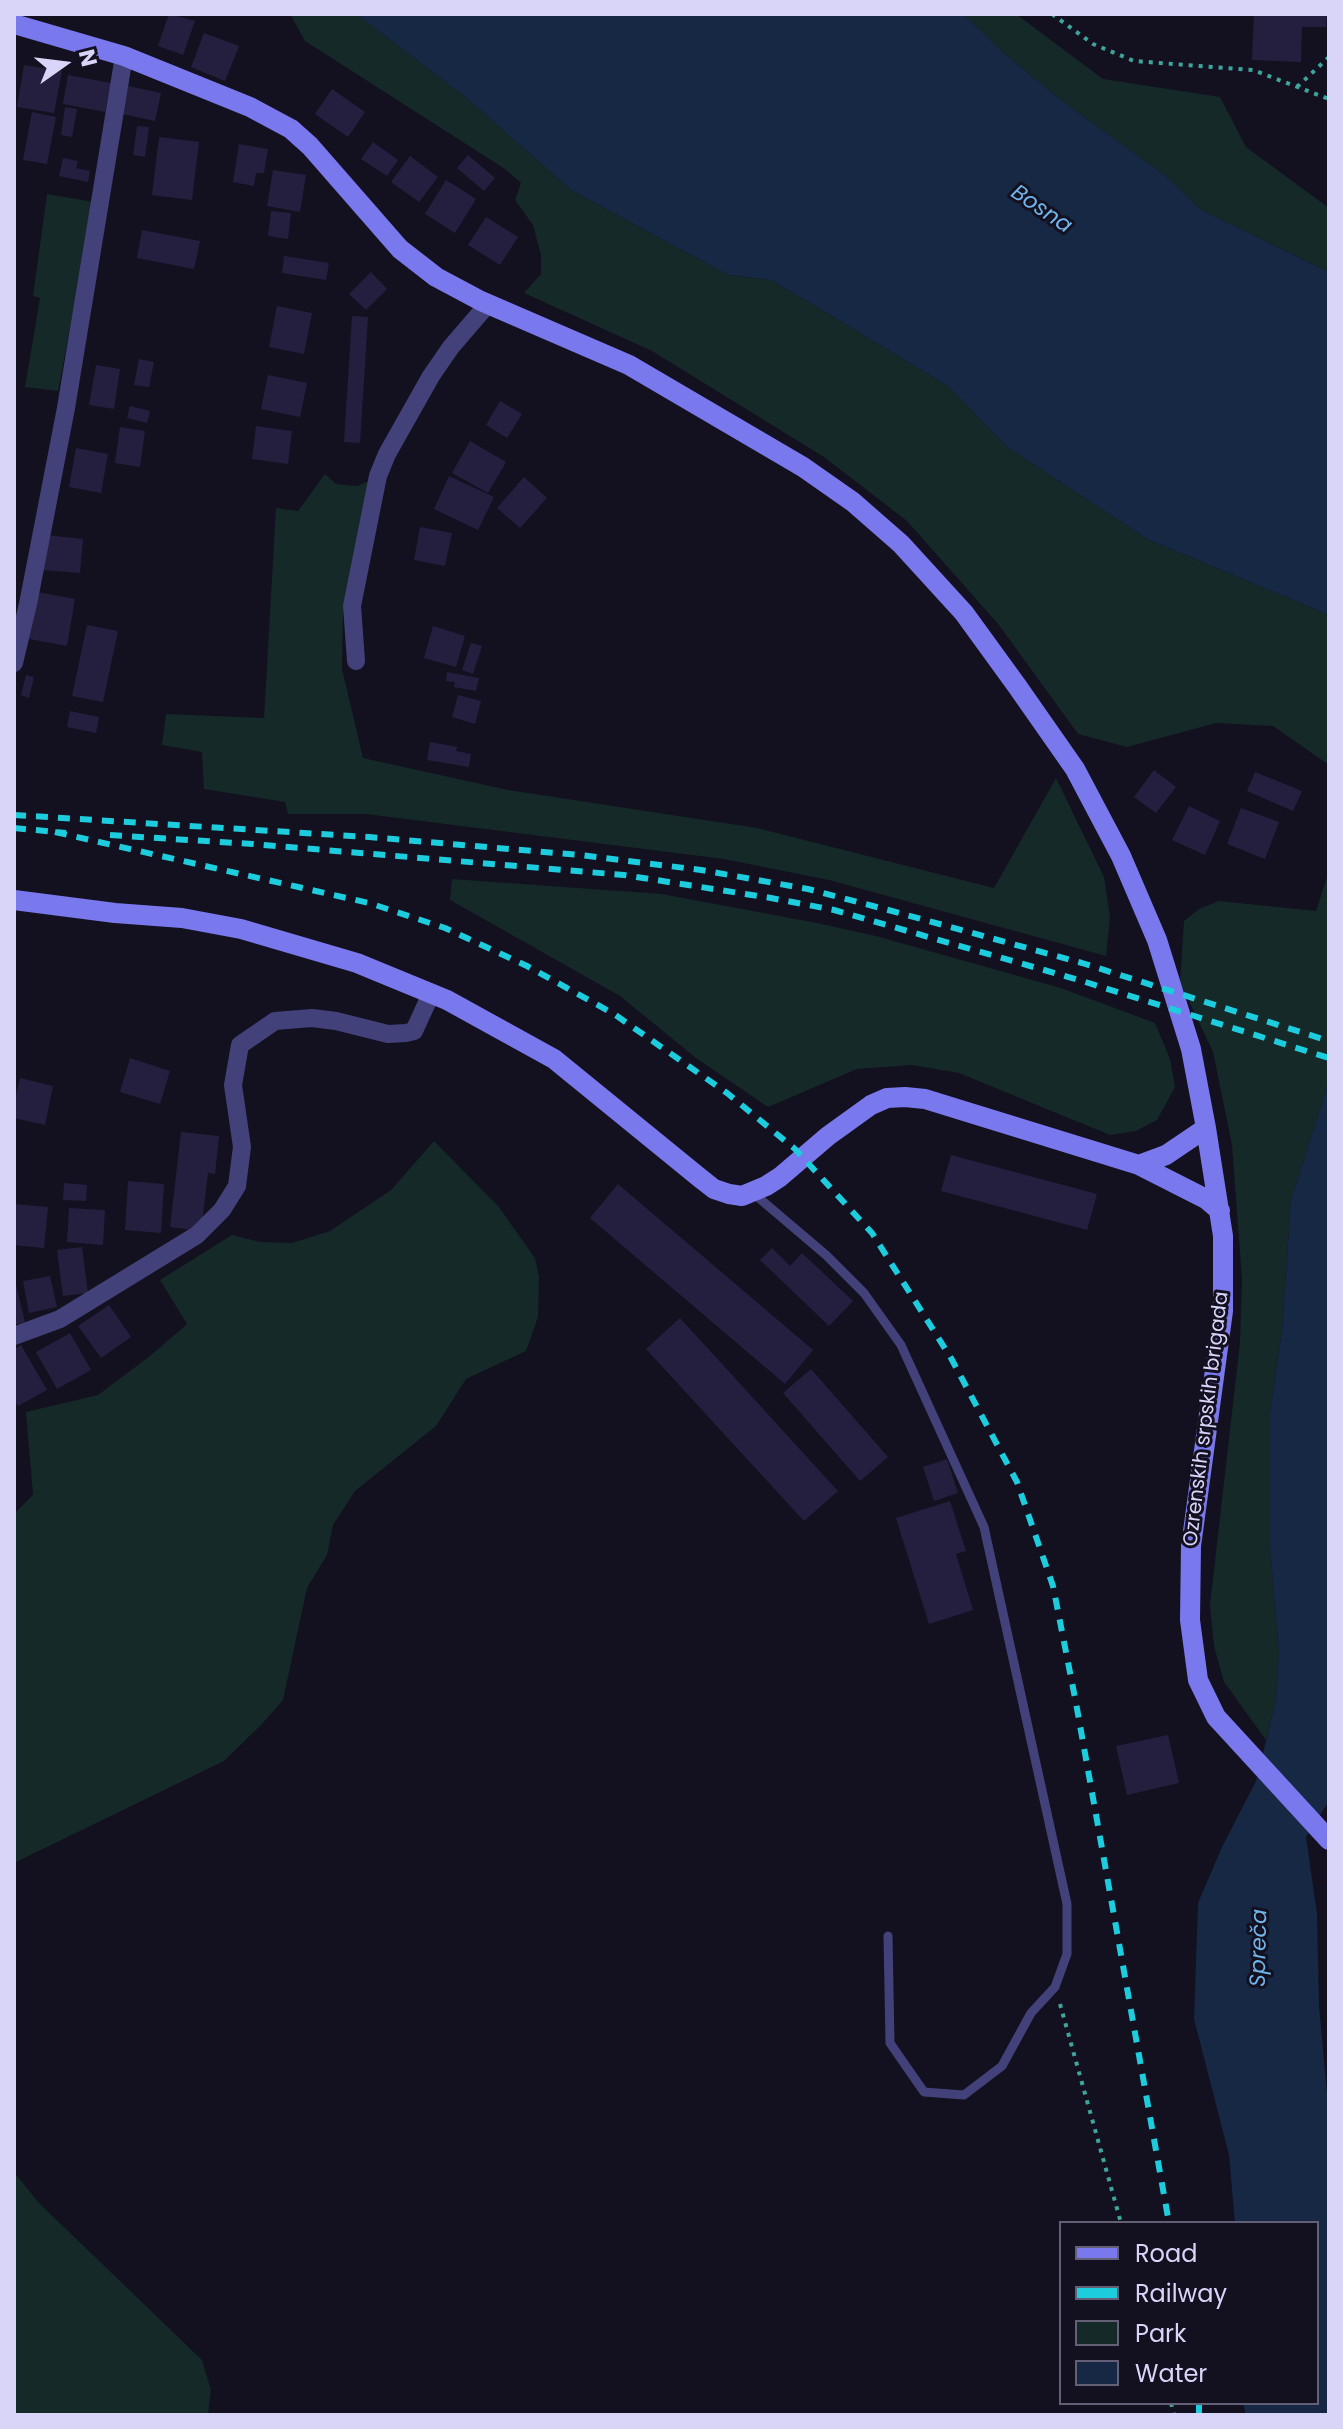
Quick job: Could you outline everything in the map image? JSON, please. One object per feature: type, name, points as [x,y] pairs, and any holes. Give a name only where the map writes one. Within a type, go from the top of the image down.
[{"type":"main road","name":"Ozrenskih srpskih brigada","points":[[14,24],[124,56],[250,107],[291,129],[310,146],[400,249],[436,277],[488,304],[629,365],[803,467],[853,502],[901,544],[964,613],[1075,769],[1121,856],[1157,940],[1191,1049],[1223,1236],[1223,1311],[1191,1546],[1190,1620],[1198,1680],[1216,1717],[1329,1840]]},
{"type":"main road","points":[[14,900],[182,918],[241,929],[357,963],[431,994],[554,1059],[714,1189],[742,1196],[753,1193],[780,1177],[871,1105],[887,1098],[925,1099],[1139,1165],[1206,1199],[1220,1211]]},
{"type":"main road","points":[[1139,1165],[1166,1155],[1206,1128]]},
{"type":"street","points":[[14,663],[66,408],[124,56]]},
{"type":"street","points":[[356,661],[352,606],[378,476],[431,376],[488,304]]},
{"type":"street","points":[[14,1336],[60,1319],[197,1235],[222,1210],[237,1186],[242,1147],[233,1085],[240,1045],[275,1021],[312,1018],[388,1034],[412,1032],[431,994]]},
{"type":"lane","points":[[753,1193],[826,1255],[864,1293],[901,1345],[984,1527],[1032,1733],[1067,1904],[1067,1954],[1055,1987],[1031,2013],[1002,2066],[964,2095],[924,2092],[890,2043],[888,1936]]},
{"type":"path","points":[[1052,14],[1093,44],[1134,61],[1253,70],[1329,99]]},
{"type":"path","points":[[1297,87],[1329,57]]},
{"type":"path","points":[[1055,1987],[1120,2221]]},
{"type":"green space","points":[[290,14],[356,14],[463,95],[571,190],[728,275],[771,280],[842,322],[949,387],[1006,446],[1147,539],[1329,615],[1329,765],[1273,726],[1216,723],[1127,747],[1078,734],[999,625],[907,521],[824,457],[652,351],[524,293],[541,274],[541,255],[533,225],[515,200],[521,183],[505,169],[305,41]]},
{"type":"green space","points":[[963,14],[1016,14],[1103,79],[1220,97],[1246,147],[1329,208],[1329,272],[1201,210],[1168,178],[1057,97]]},
{"type":"green space","points":[[47,194],[94,202],[58,391],[25,387],[40,298],[33,296]]},
{"type":"green space","points":[[325,474],[336,484],[357,486],[369,481],[343,610],[342,669],[363,758],[508,790],[757,828],[994,888],[1056,778],[1104,877],[1110,917],[1106,956],[829,880],[724,859],[366,814],[288,814],[285,802],[204,789],[202,752],[162,745],[166,714],[264,718],[276,508],[298,511]]},
{"type":"green space","points":[[1329,871],[1329,1081],[1291,1200],[1282,1330],[1270,1412],[1270,1548],[1279,1653],[1276,1701],[1266,1740],[1224,1682],[1214,1646],[1210,1605],[1240,1342],[1242,1279],[1232,1145],[1213,1052],[1180,982],[1184,921],[1199,909],[1219,901],[1316,911]]},
{"type":"green space","points":[[452,879],[662,894],[876,936],[1061,988],[1155,1023],[1170,1059],[1175,1087],[1157,1120],[1136,1131],[1110,1135],[959,1073],[912,1065],[857,1069],[768,1107],[696,1058],[620,996],[450,900]]},
{"type":"green space","points":[[434,1141],[498,1206],[535,1258],[539,1277],[538,1317],[526,1351],[466,1379],[436,1426],[355,1491],[333,1525],[327,1555],[307,1588],[283,1700],[262,1724],[224,1761],[14,1863],[14,1514],[33,1495],[26,1412],[98,1395],[187,1324],[160,1280],[232,1235],[260,1242],[292,1243],[330,1231],[391,1190]]},
{"type":"green space","points":[[14,2172],[39,2203],[202,2360],[211,2390],[208,2415],[14,2415]]},
{"type":"water","name":"Bosna","points":[[356,14],[963,14],[1057,97],[1168,178],[1201,210],[1329,272],[1329,615],[1147,539],[1006,446],[949,387],[842,322],[771,280],[728,275],[571,190],[463,95]]},
{"type":"water","name":"Spreča","points":[[1329,1081],[1329,1801],[1306,1837],[1317,1914],[1319,2006],[1329,2115],[1329,2415],[1246,2415],[1244,2405],[1319,2405],[1319,2221],[1235,2221],[1229,2155],[1194,2019],[1198,1903],[1256,1781],[1276,1701],[1279,1653],[1270,1548],[1270,1412],[1282,1330],[1291,1200]]},
{"type":"building","points":[[169,14],[195,21],[183,55],[158,46]]},
{"type":"building","points":[[1254,14],[1327,14],[1326,27],[1302,27],[1301,62],[1252,60]]},
{"type":"building","points":[[204,33],[239,46],[225,81],[191,67]]},
{"type":"building","points":[[24,65],[62,71],[54,113],[17,107]]},
{"type":"building","points":[[68,75],[111,83],[105,112],[63,104]]},
{"type":"building","points":[[128,86],[161,93],[155,121],[122,114]]},
{"type":"building","points":[[332,89],[365,112],[348,137],[315,114]]},
{"type":"building","points":[[65,107],[77,109],[72,137],[61,135]]},
{"type":"building","points":[[32,112],[56,117],[47,164],[23,160]]},
{"type":"building","points":[[137,126],[149,127],[145,157],[133,155]]},
{"type":"building","points":[[159,137],[199,142],[192,200],[152,195]]},
{"type":"building","points":[[373,142],[398,160],[387,176],[361,159]]},
{"type":"building","points":[[239,144],[268,149],[264,173],[256,173],[254,186],[233,182]]},
{"type":"building","points":[[468,155],[495,178],[484,191],[457,168]]},
{"type":"building","points":[[410,156],[438,177],[419,202],[391,182]]},
{"type":"building","points":[[63,158],[78,161],[76,168],[90,171],[88,182],[59,176]]},
{"type":"building","points":[[273,170],[306,175],[300,212],[267,206]]},
{"type":"building","points":[[446,180],[476,199],[455,233],[425,214]]},
{"type":"building","points":[[271,211],[291,213],[288,239],[268,236]]},
{"type":"building","points":[[486,217],[518,237],[500,265],[468,245]]},
{"type":"building","points":[[142,230],[200,241],[194,269],[137,258]]},
{"type":"building","points":[[284,256],[329,263],[326,280],[282,273]]},
{"type":"building","points":[[371,272],[387,289],[366,310],[349,294]]},
{"type":"building","points":[[277,306],[312,313],[304,354],[269,347]]},
{"type":"building","points":[[352,316],[368,317],[360,443],[344,442]]},
{"type":"building","points":[[139,359],[154,362],[149,387],[134,385]]},
{"type":"building","points":[[96,365],[120,369],[114,409],[89,405]]},
{"type":"building","points":[[268,375],[307,383],[300,417],[261,409]]},
{"type":"building","points":[[500,401],[522,414],[507,438],[486,425]]},
{"type":"building","points":[[130,406],[150,411],[147,423],[127,418]]},
{"type":"building","points":[[256,426],[292,431],[288,464],[252,459]]},
{"type":"building","points":[[120,427],[145,431],[140,467],[115,463]]},
{"type":"building","points":[[470,441],[506,462],[488,493],[452,473]]},
{"type":"building","points":[[76,448],[108,454],[101,493],[69,487]]},
{"type":"building","points":[[449,476],[494,497],[478,530],[434,509]]},
{"type":"building","points":[[524,477],[547,498],[520,528],[497,508]]},
{"type":"building","points":[[420,527],[452,533],[445,566],[414,560]]},
{"type":"building","points":[[46,535],[83,539],[80,573],[43,570]]},
{"type":"building","points":[[37,592],[75,599],[67,646],[29,639]]},
{"type":"building","points":[[87,625],[118,631],[103,702],[72,696]]},
{"type":"building","points":[[433,626],[465,636],[456,667],[424,658]]},
{"type":"building","points":[[471,643],[482,646],[473,674],[462,670]]},
{"type":"building","points":[[447,672],[479,678],[476,691],[454,687],[455,682],[446,681]]},
{"type":"building","points":[[26,675],[34,677],[29,698],[21,695]]},
{"type":"building","points":[[458,695],[481,701],[475,724],[452,717]]},
{"type":"building","points":[[70,711],[99,717],[96,733],[67,727]]},
{"type":"building","points":[[430,742],[457,747],[456,751],[471,754],[469,767],[427,760]]},
{"type":"building","points":[[1154,770],[1176,787],[1156,813],[1134,797]]},
{"type":"building","points":[[1255,772],[1302,791],[1293,811],[1247,791]]},
{"type":"building","points":[[1189,806],[1220,821],[1205,855],[1172,840]]},
{"type":"building","points":[[1241,808],[1279,822],[1265,859],[1227,844]]},
{"type":"building","points":[[130,1058],[170,1071],[160,1104],[120,1092]]},
{"type":"building","points":[[20,1078],[53,1086],[45,1125],[14,1118]]},
{"type":"building","points":[[181,1132],[219,1136],[215,1174],[208,1173],[201,1231],[170,1227]]},
{"type":"building","points":[[951,1155],[1097,1194],[1087,1230],[941,1191]]},
{"type":"building","points":[[128,1181],[164,1184],[161,1233],[125,1230]]},
{"type":"building","points":[[64,1183],[87,1185],[86,1201],[63,1200]]},
{"type":"building","points":[[618,1184],[813,1350],[785,1384],[590,1218]]},
{"type":"building","points":[[14,1204],[48,1207],[44,1248],[14,1245]]},
{"type":"building","points":[[69,1208],[105,1210],[103,1245],[67,1242]]},
{"type":"building","points":[[82,1247],[88,1293],[63,1296],[57,1250]]},
{"type":"building","points":[[772,1248],[790,1266],[802,1253],[853,1301],[829,1326],[760,1260]]},
{"type":"building","points":[[50,1276],[57,1307],[29,1313],[23,1281]]},
{"type":"building","points":[[14,1277],[25,1322],[14,1325]]},
{"type":"building","points":[[109,1305],[131,1337],[101,1358],[78,1326]]},
{"type":"building","points":[[680,1318],[838,1491],[804,1521],[646,1349]]},
{"type":"building","points":[[70,1333],[91,1370],[57,1389],[36,1352]]},
{"type":"building","points":[[21,1345],[47,1390],[18,1406],[14,1400],[14,1349]]},
{"type":"building","points":[[811,1369],[888,1457],[860,1481],[783,1393]]},
{"type":"building","points":[[947,1459],[958,1493],[934,1501],[923,1467]]},
{"type":"building","points":[[950,1501],[966,1551],[956,1554],[973,1610],[929,1624],[896,1518]]},
{"type":"building","points":[[1168,1735],[1179,1783],[1127,1795],[1116,1746]]},
{"type":"railway","points":[[14,815],[369,837],[580,855],[701,870],[808,889],[892,911],[1082,963],[1329,1041]]},
{"type":"railway","points":[[14,828],[66,833]]},
{"type":"railway","points":[[55,832],[369,903],[445,928],[527,966],[614,1014],[727,1093],[795,1149],[872,1233],[951,1358],[1017,1482],[1053,1586],[1169,2221]]},
{"type":"railway","points":[[110,835],[624,875],[771,898],[834,910],[1079,980],[1329,1058]]},
{"type":"railway","points":[[1199,2405],[1199,2415]]}]
